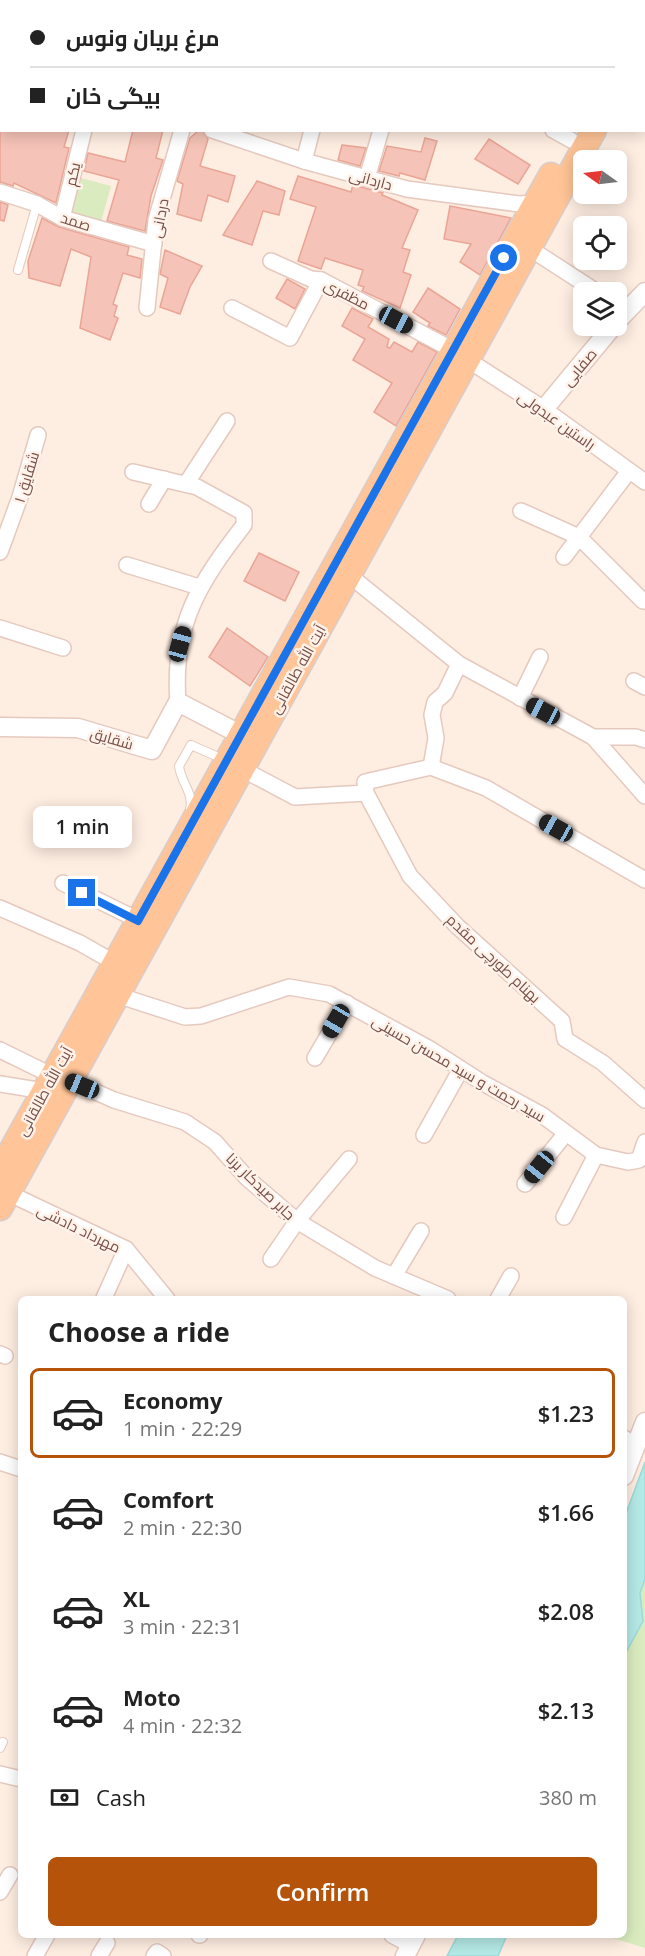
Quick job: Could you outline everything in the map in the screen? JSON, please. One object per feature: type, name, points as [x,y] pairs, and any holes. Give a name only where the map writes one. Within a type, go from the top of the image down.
[{"type":"main road","name":"آیت الله طالقانی","points":[[0,1171],[56,1083],[117,995],[248,739],[460,355],[530,248],[593,132]]},
{"type":"main road","name":"آیت الله طالقانی","points":[[248,739],[349,575],[460,355],[567,134]]},
{"type":"main road","name":"آیت الله طالقانی","points":[[4,1201],[56,1083],[115,963],[190,826],[234,765]]},
{"type":"street","name":"یکم","points":[[62,218],[84,132]]},
{"type":"street","name":"دردانی","points":[[147,308],[156,220],[181,132]]},
{"type":"street","name":"داردانی","points":[[218,132],[304,162],[407,189],[519,204],[535,202]]},
{"type":"street","points":[[304,162],[312,132]]},
{"type":"street","points":[[367,178],[380,132]]},
{"type":"street","name":"صمد","points":[[0,192],[37,204],[62,218],[154,244]]},
{"type":"street","points":[[530,248],[582,282]]},
{"type":"street","name":"مظفری","points":[[271,261],[311,279],[321,280],[460,355]]},
{"type":"street","points":[[232,308],[290,338],[321,280]]},
{"type":"street","name":"صفایی","points":[[627,308],[645,292]]},
{"type":"street","name":"صفایی","points":[[544,409],[602,336]]},
{"type":"street","name":"راستین عبدولی","points":[[460,355],[544,409],[645,482]]},
{"type":"street","points":[[186,484],[227,421]]},
{"type":"street","name":"شقایق ۱","points":[[0,552],[20,497],[38,435]]},
{"type":"street","points":[[564,557],[629,471]]},
{"type":"street","points":[[134,472],[197,487],[244,513],[244,525],[199,587],[180,644],[176,673],[178,702],[248,739]]},
{"type":"street","points":[[149,504],[164,478]]},
{"type":"street","points":[[521,511],[579,537],[643,602]]},
{"type":"street","points":[[127,565],[199,587]]},
{"type":"street","points":[[349,575],[459,664],[593,737],[645,796]]},
{"type":"street","points":[[0,627],[63,648]]},
{"type":"street","points":[[520,698],[540,657]]},
{"type":"street","points":[[431,767],[436,738],[432,715],[435,702],[444,693],[459,664]]},
{"type":"street","name":"شقایق","points":[[0,727],[78,728],[152,750],[178,702]]},
{"type":"street","points":[[593,737],[645,740]]},
{"type":"street","points":[[234,765],[295,797],[366,793],[365,782],[431,767],[486,788],[645,880]]},
{"type":"street","name":"بهنام طورچی مقدم","points":[[366,793],[410,876],[457,926],[562,1021],[565,1040],[603,1063],[645,1100]]},
{"type":"street","points":[[63,883],[138,921]]},
{"type":"street","points":[[0,908],[80,943],[115,963]]},
{"type":"street","name":"سید رحمت و سید محسن حسینی","points":[[117,995],[185,1017],[201,1016],[289,987],[329,994],[542,1115],[596,1155],[628,1162],[639,1160],[645,1142]]},
{"type":"street","points":[[315,1058],[347,1003]]},
{"type":"street","points":[[0,1050],[56,1083]]},
{"type":"street","points":[[424,1135],[461,1069]]},
{"type":"street","points":[[0,1084],[56,1083]]},
{"type":"street","name":"جابر صیدکار برنا","points":[[56,1083],[157,1111],[185,1122],[215,1142],[247,1178],[297,1221],[343,1250],[394,1276],[418,1293],[433,1296]]},
{"type":"street","points":[[525,1184],[566,1133]]},
{"type":"street","points":[[564,1217],[596,1155]]},
{"type":"street","points":[[271,1259],[297,1221],[349,1159]]},
{"type":"street","name":"مهرداد دادشی","points":[[4,1201],[126,1249],[165,1296]]},
{"type":"street","points":[[394,1276],[421,1231]]},
{"type":"street","points":[[105,1296],[126,1249]]},
{"type":"street","points":[[500,1296],[511,1276]]},
{"type":"street","points":[[629,1442],[645,1422]]},
{"type":"street","points":[[0,1462],[18,1468]]},
{"type":"street","points":[[0,1774],[18,1778]]},
{"type":"street","points":[[0,1892],[10,1875]]},
{"type":"street","points":[[35,1956],[45,1938]]},
{"type":"street","points":[[398,1938],[411,1945]]},
{"type":"street","points":[[154,1956],[157,1952],[163,1956]]},
{"type":"lane","points":[[18,270],[37,204]]},
{"type":"lane","points":[[190,826],[189,791],[181,781],[178,766],[191,745],[234,765]]},
{"type":"green space","points":[[81,178],[111,186],[101,222],[71,214]]},
{"type":"green space","points":[[645,1579],[645,1948],[613,1938],[627,1938],[627,1650],[643,1621],[640,1593]]},
{"type":"water","points":[[645,1462],[645,1579],[640,1593],[643,1621],[627,1650],[627,1511]]},
{"type":"water","points":[[456,1938],[506,1938],[498,1956],[447,1956]]},
{"type":"building","points":[[0,132],[68,132],[64,147],[69,148],[56,203],[14,183],[13,186],[0,182]]},
{"type":"building","points":[[132,132],[162,132],[156,158],[163,160],[151,196],[145,231],[107,221],[119,180],[84,171],[88,153],[125,162]]},
{"type":"building","points":[[197,132],[203,132],[208,139],[200,166],[235,176],[228,202],[208,195],[201,221],[177,214],[183,184],[177,181],[190,138]]},
{"type":"building","points":[[425,138],[437,141],[425,180],[400,173],[399,176],[379,171],[387,146],[421,152]]},
{"type":"building","points":[[489,139],[530,165],[518,184],[475,159]]},
{"type":"building","points":[[342,145],[366,148],[360,166],[338,160]]},
{"type":"building","points":[[298,176],[351,192],[353,185],[383,193],[382,195],[418,210],[402,248],[410,250],[403,272],[411,275],[400,308],[362,291],[364,287],[358,285],[363,270],[325,258],[321,269],[298,261],[316,207],[290,199]]},
{"type":"building","points":[[257,181],[285,191],[279,215],[263,211],[252,245],[223,235]]},
{"type":"building","points":[[0,202],[8,205],[4,221],[0,220]]},
{"type":"building","points":[[450,206],[511,218],[480,275],[460,262],[471,244],[444,239]]},
{"type":"building","points":[[42,218],[59,227],[129,247],[127,255],[142,259],[140,278],[123,273],[113,304],[117,306],[114,316],[118,318],[110,340],[80,328],[91,257],[71,249],[60,286],[29,278],[28,261]]},
{"type":"building","points":[[165,250],[202,266],[190,287],[180,314],[160,307],[168,278],[160,274]]},
{"type":"building","points":[[287,279],[305,289],[295,309],[276,298]]},
{"type":"building","points":[[428,288],[460,309],[446,335],[428,326],[430,323],[413,312]]},
{"type":"building","points":[[352,308],[373,319],[368,327],[389,339],[387,347],[390,348],[394,342],[412,352],[418,342],[437,352],[396,426],[374,412],[392,383],[353,360],[365,339],[342,326]]},
{"type":"building","points":[[259,553],[299,572],[285,601],[244,581]]},
{"type":"building","points":[[227,628],[268,657],[250,686],[209,657]]},
{"type":"route","points":[[82,893],[138,921],[504,258]]}]
